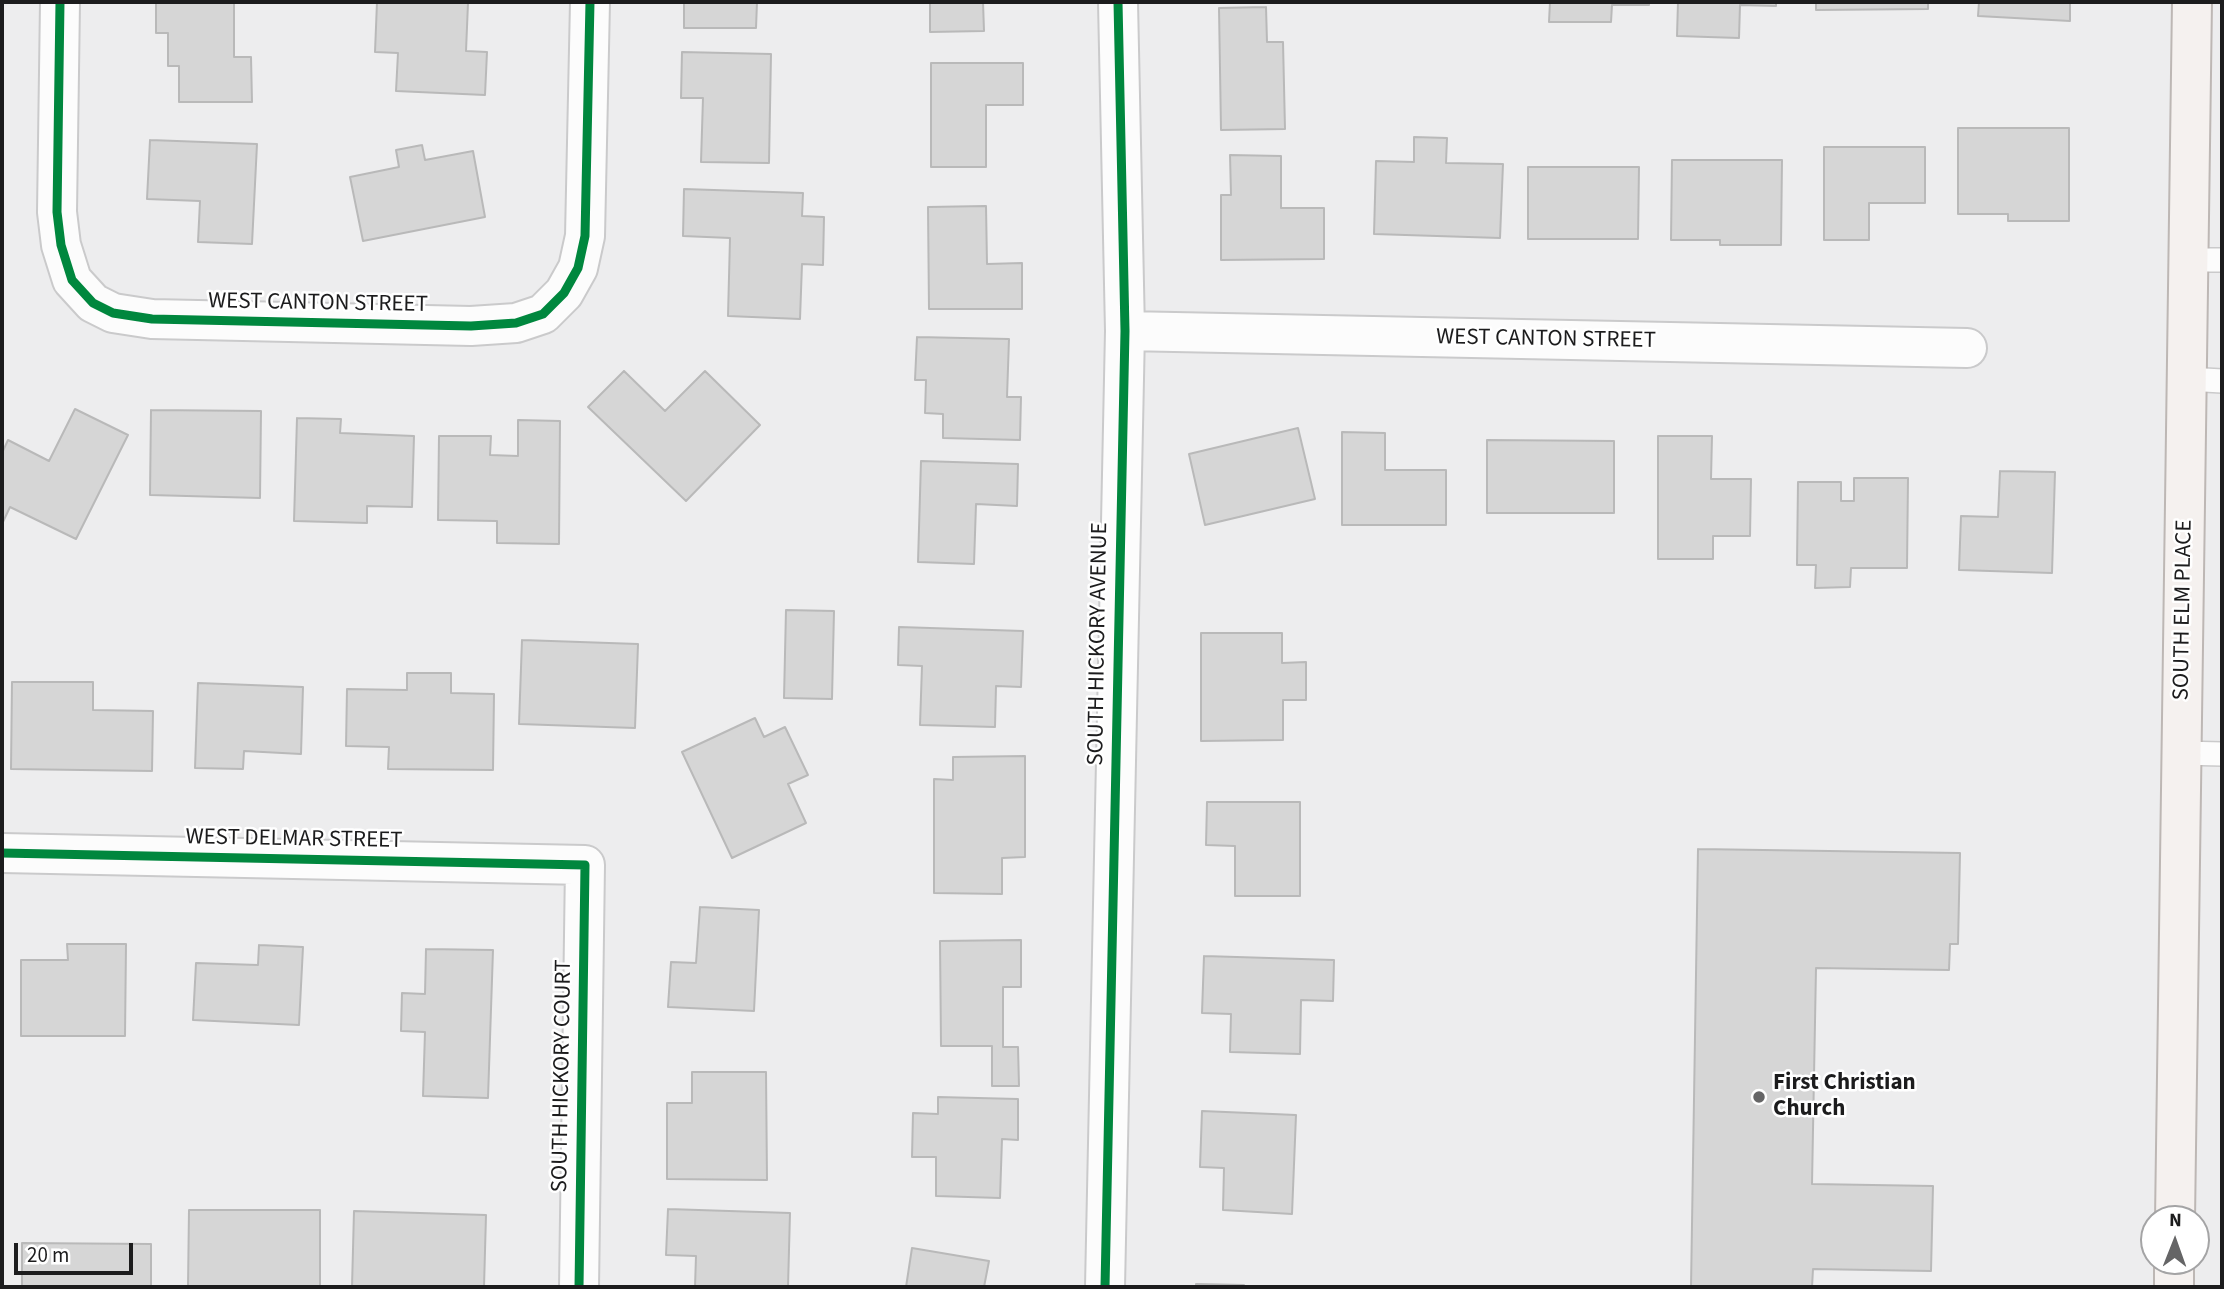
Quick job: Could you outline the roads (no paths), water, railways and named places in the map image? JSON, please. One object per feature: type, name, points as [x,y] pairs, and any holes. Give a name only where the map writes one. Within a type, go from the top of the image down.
[{"type":"main road","name":"SOUTH ELM PLACE","points":[[2175,1205],[2182,753],[2205,380],[2205,260],[2192,2]]},
{"type":"street","name":"WEST CANTON STREET","points":[[60,2],[57,212],[61,245],[72,280],[93,303],[113,313],[166,320],[471,326],[516,323],[543,314],[564,293],[578,268],[585,236],[590,2]]},
{"type":"street","name":"SOUTH HICKORY AVENUE","points":[[1105,1287],[1125,331],[1118,2]]},
{"type":"street","name":"WEST CANTON STREET","points":[[1125,331],[1967,348]]},
{"type":"street","name":"WEST DELMAR STREET","points":[[2,853],[585,865]]},
{"type":"street","name":"SOUTH HICKORY COURT","points":[[579,1287],[585,865]]},
{"type":"lane","points":[[2182,753],[2222,754]]},
{"type":"place","name":"First Christian Church","points":[[1759,1097]]}]
